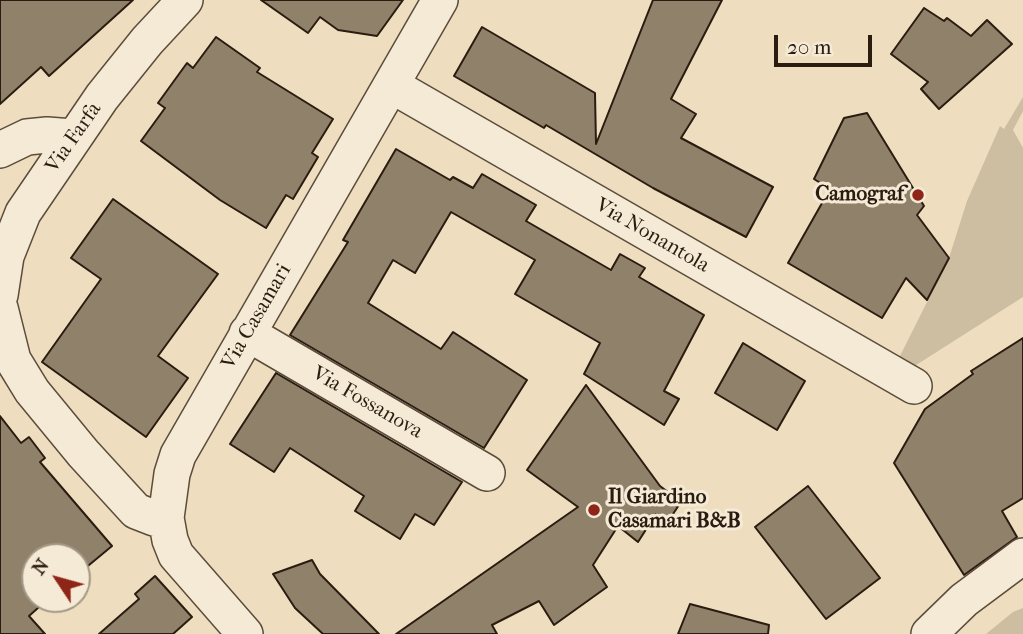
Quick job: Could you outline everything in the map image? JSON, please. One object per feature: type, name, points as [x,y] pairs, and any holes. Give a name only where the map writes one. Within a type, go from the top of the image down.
[{"type":"street","name":"Via Farfa","points":[[0,295],[6,256],[23,213],[73,137],[147,41],[185,0]]},
{"type":"street","name":"Via Casamari","points":[[245,634],[176,555],[170,540],[166,518],[169,487],[178,455],[440,0]]},
{"type":"street","name":"Via Nonantola","points":[[391,85],[914,386]]},
{"type":"street","points":[[0,150],[27,138],[47,135],[73,137]]},
{"type":"street","points":[[0,308],[13,360],[32,390],[83,453],[136,511],[154,518],[166,518]]},
{"type":"street","name":"Via Fossanova","points":[[247,334],[487,473]]},
{"type":"street","points":[[929,634],[964,600],[1023,556]]},
{"type":"shaded area","points":[[1023,97],[1023,111],[1013,130],[1023,148],[1023,297],[913,367],[898,360],[949,258],[967,201],[1000,126],[1004,129]]},
{"type":"shaded area","points":[[1023,608],[1023,634],[986,634],[1013,612]]},
{"type":"building","points":[[0,0],[133,0],[49,76],[41,67],[0,104]]},
{"type":"building","points":[[261,0],[403,0],[377,36],[338,30],[320,17],[308,33]]},
{"type":"building","points":[[653,0],[722,0],[671,99],[696,114],[681,138],[773,187],[746,237],[454,76],[482,27],[595,93],[596,144]]},
{"type":"building","points":[[924,8],[944,21],[947,18],[971,36],[987,20],[1012,44],[939,109],[921,89],[928,82],[891,54]]},
{"type":"building","points":[[216,37],[260,68],[257,72],[333,119],[312,153],[318,157],[293,199],[286,195],[266,228],[220,200],[141,141],[165,108],[158,103],[187,63],[193,68]]},
{"type":"building","points":[[867,113],[924,206],[917,215],[949,258],[927,300],[906,278],[882,318],[788,263],[830,189],[814,179],[844,118]]},
{"type":"building","points":[[396,149],[450,180],[453,177],[473,188],[482,174],[536,205],[526,221],[611,270],[620,254],[645,268],[639,277],[704,315],[664,391],[679,399],[664,425],[584,374],[600,343],[515,294],[535,260],[451,212],[415,273],[393,260],[368,303],[441,349],[453,332],[527,380],[484,448],[290,335],[348,242],[343,240]]},
{"type":"building","points":[[113,199],[218,274],[158,356],[188,378],[146,437],[42,362],[101,279],[71,258]]},
{"type":"building","points":[[1023,338],[1023,498],[1002,511],[1017,537],[964,575],[894,463],[925,409],[973,374],[971,371]]},
{"type":"building","points":[[743,343],[805,381],[777,430],[715,393]]},
{"type":"building","points":[[276,373],[462,482],[434,525],[415,514],[400,539],[355,511],[364,496],[290,448],[274,472],[230,444]]},
{"type":"building","points":[[586,385],[660,486],[681,502],[667,523],[656,514],[638,542],[618,526],[593,565],[607,587],[554,625],[539,601],[492,625],[497,634],[396,634],[578,507],[527,470]]},
{"type":"building","points":[[0,416],[21,443],[29,437],[45,458],[40,462],[112,546],[91,563],[91,543],[21,543],[21,613],[32,613],[29,616],[45,634],[0,634]]},
{"type":"building","points":[[808,486],[880,578],[826,619],[755,527]]},
{"type":"building","points":[[312,560],[320,574],[379,634],[323,634],[295,608],[273,574]]},
{"type":"building","points":[[155,576],[192,617],[173,634],[99,634],[139,599],[135,594]]},
{"type":"building","points":[[690,604],[769,625],[768,634],[678,634]]},
{"type":"place","name":"Camograf","points":[[918,195]]},
{"type":"place","name":"Il Giardino Casamari B&B","points":[[594,510]]}]
